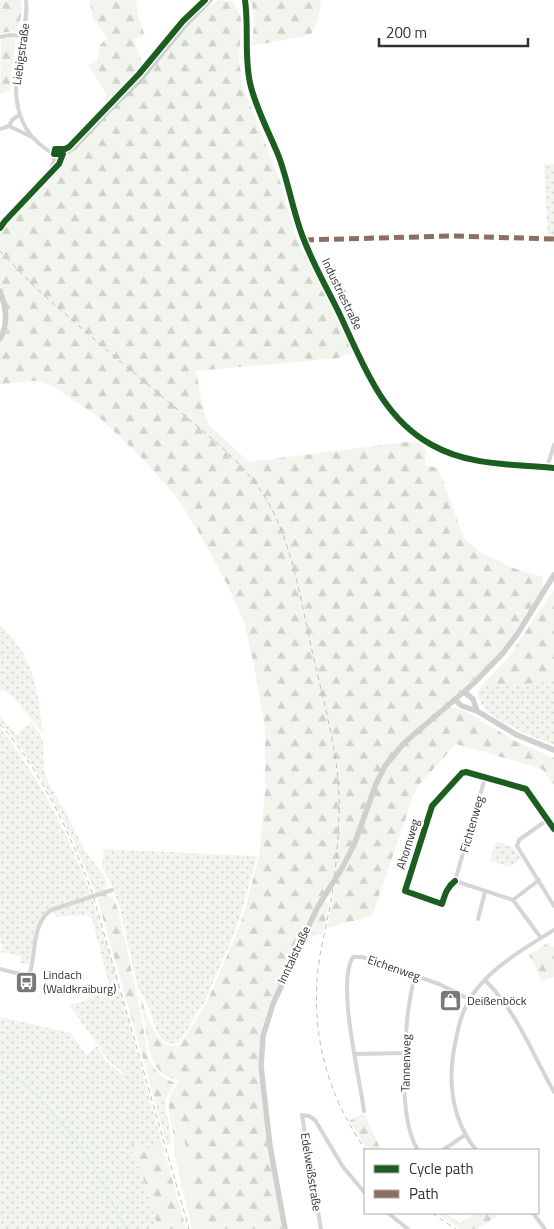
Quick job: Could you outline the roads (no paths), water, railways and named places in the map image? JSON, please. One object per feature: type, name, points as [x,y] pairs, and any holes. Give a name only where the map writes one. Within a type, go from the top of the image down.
[{"type":"street","name":"Liebigstraße","points":[[26,0],[26,16],[15,84],[16,102],[19,115],[28,131],[54,154]]},
{"type":"street","name":"Industriestraße","points":[[243,0],[246,8],[247,71],[254,98],[279,156],[304,240],[382,400],[411,431],[448,453],[482,461],[551,467]]},
{"type":"street","points":[[50,173],[55,161],[54,154],[63,154],[75,147],[140,80],[186,24],[210,1]]},
{"type":"street","points":[[0,37],[9,34],[23,36]]},
{"type":"street","points":[[0,129],[9,126],[12,120],[19,115]]},
{"type":"street","points":[[9,126],[35,139]]},
{"type":"street","points":[[0,228],[59,164],[63,154]]},
{"type":"street","points":[[0,291],[6,319],[0,339]]},
{"type":"street","points":[[551,467],[554,445]]},
{"type":"street","name":"Inntalstraße","points":[[285,1229],[270,1146],[261,1074],[261,1050],[266,1022],[276,996],[309,924],[354,845],[381,774],[404,743],[474,683],[503,652],[518,633],[554,575]]},
{"type":"street","points":[[474,683],[473,699],[477,711]]},
{"type":"street","points":[[464,692],[473,699]]},
{"type":"street","points":[[455,700],[462,706],[477,711],[517,735],[554,750]]},
{"type":"street","name":"Ahornweg","points":[[455,882],[449,885],[442,904],[406,892],[435,801],[464,772],[485,778]]},
{"type":"street","name":"Fichtenweg","points":[[455,882],[485,778],[526,790],[554,829]]},
{"type":"street","points":[[547,820],[519,840],[517,844],[554,906]]},
{"type":"street","points":[[513,900],[539,880]]},
{"type":"street","points":[[455,882],[513,900],[541,938]]},
{"type":"street","points":[[0,969],[24,975],[30,973],[38,928],[44,915],[51,910],[112,890]]},
{"type":"street","points":[[478,919],[485,892]]},
{"type":"street","points":[[475,1149],[465,1135],[454,1105],[451,1087],[451,1069],[457,1031],[462,1014],[484,980],[503,964],[554,930]]},
{"type":"street","name":"Eichenweg","points":[[364,1111],[348,1006],[348,983],[352,958],[356,956],[362,957],[439,984],[470,999]]},
{"type":"street","name":"Tannenweg","points":[[415,976],[407,1014],[405,1053],[406,1108],[412,1138],[418,1149]]},
{"type":"street","points":[[484,980],[502,998],[516,1018],[554,1092]]},
{"type":"street","points":[[355,1054],[405,1053]]},
{"type":"street","name":"Edelweißstraße","points":[[321,1229],[302,1116],[309,1116],[315,1120],[343,1167],[364,1192]]},
{"type":"street","points":[[444,1149],[465,1135]]},
{"type":"street","points":[[389,1214],[402,1227],[408,1229]]},
{"type":"street","points":[[535,1214],[545,1229]]},
{"type":"waterway","points":[[0,1070],[13,1076],[38,1097],[62,1123],[91,1162]]},
{"type":"waterway","points":[[93,1167],[126,1229]]},
{"type":"railway","points":[[0,251],[47,298],[234,459],[253,480],[278,521],[296,579],[331,735],[339,794],[333,890],[318,973],[318,1028],[327,1071],[334,1092],[343,1112],[365,1149]]},
{"type":"railway","points":[[0,724],[29,762],[54,804],[92,892],[189,1229]]},
{"type":"railway","points":[[434,1214],[456,1229]]},
{"type":"place","name":"Lindach (Waldkraiburg)","points":[[27,982]]},
{"type":"place","name":"Deißenböck","points":[[451,1001]]}]
